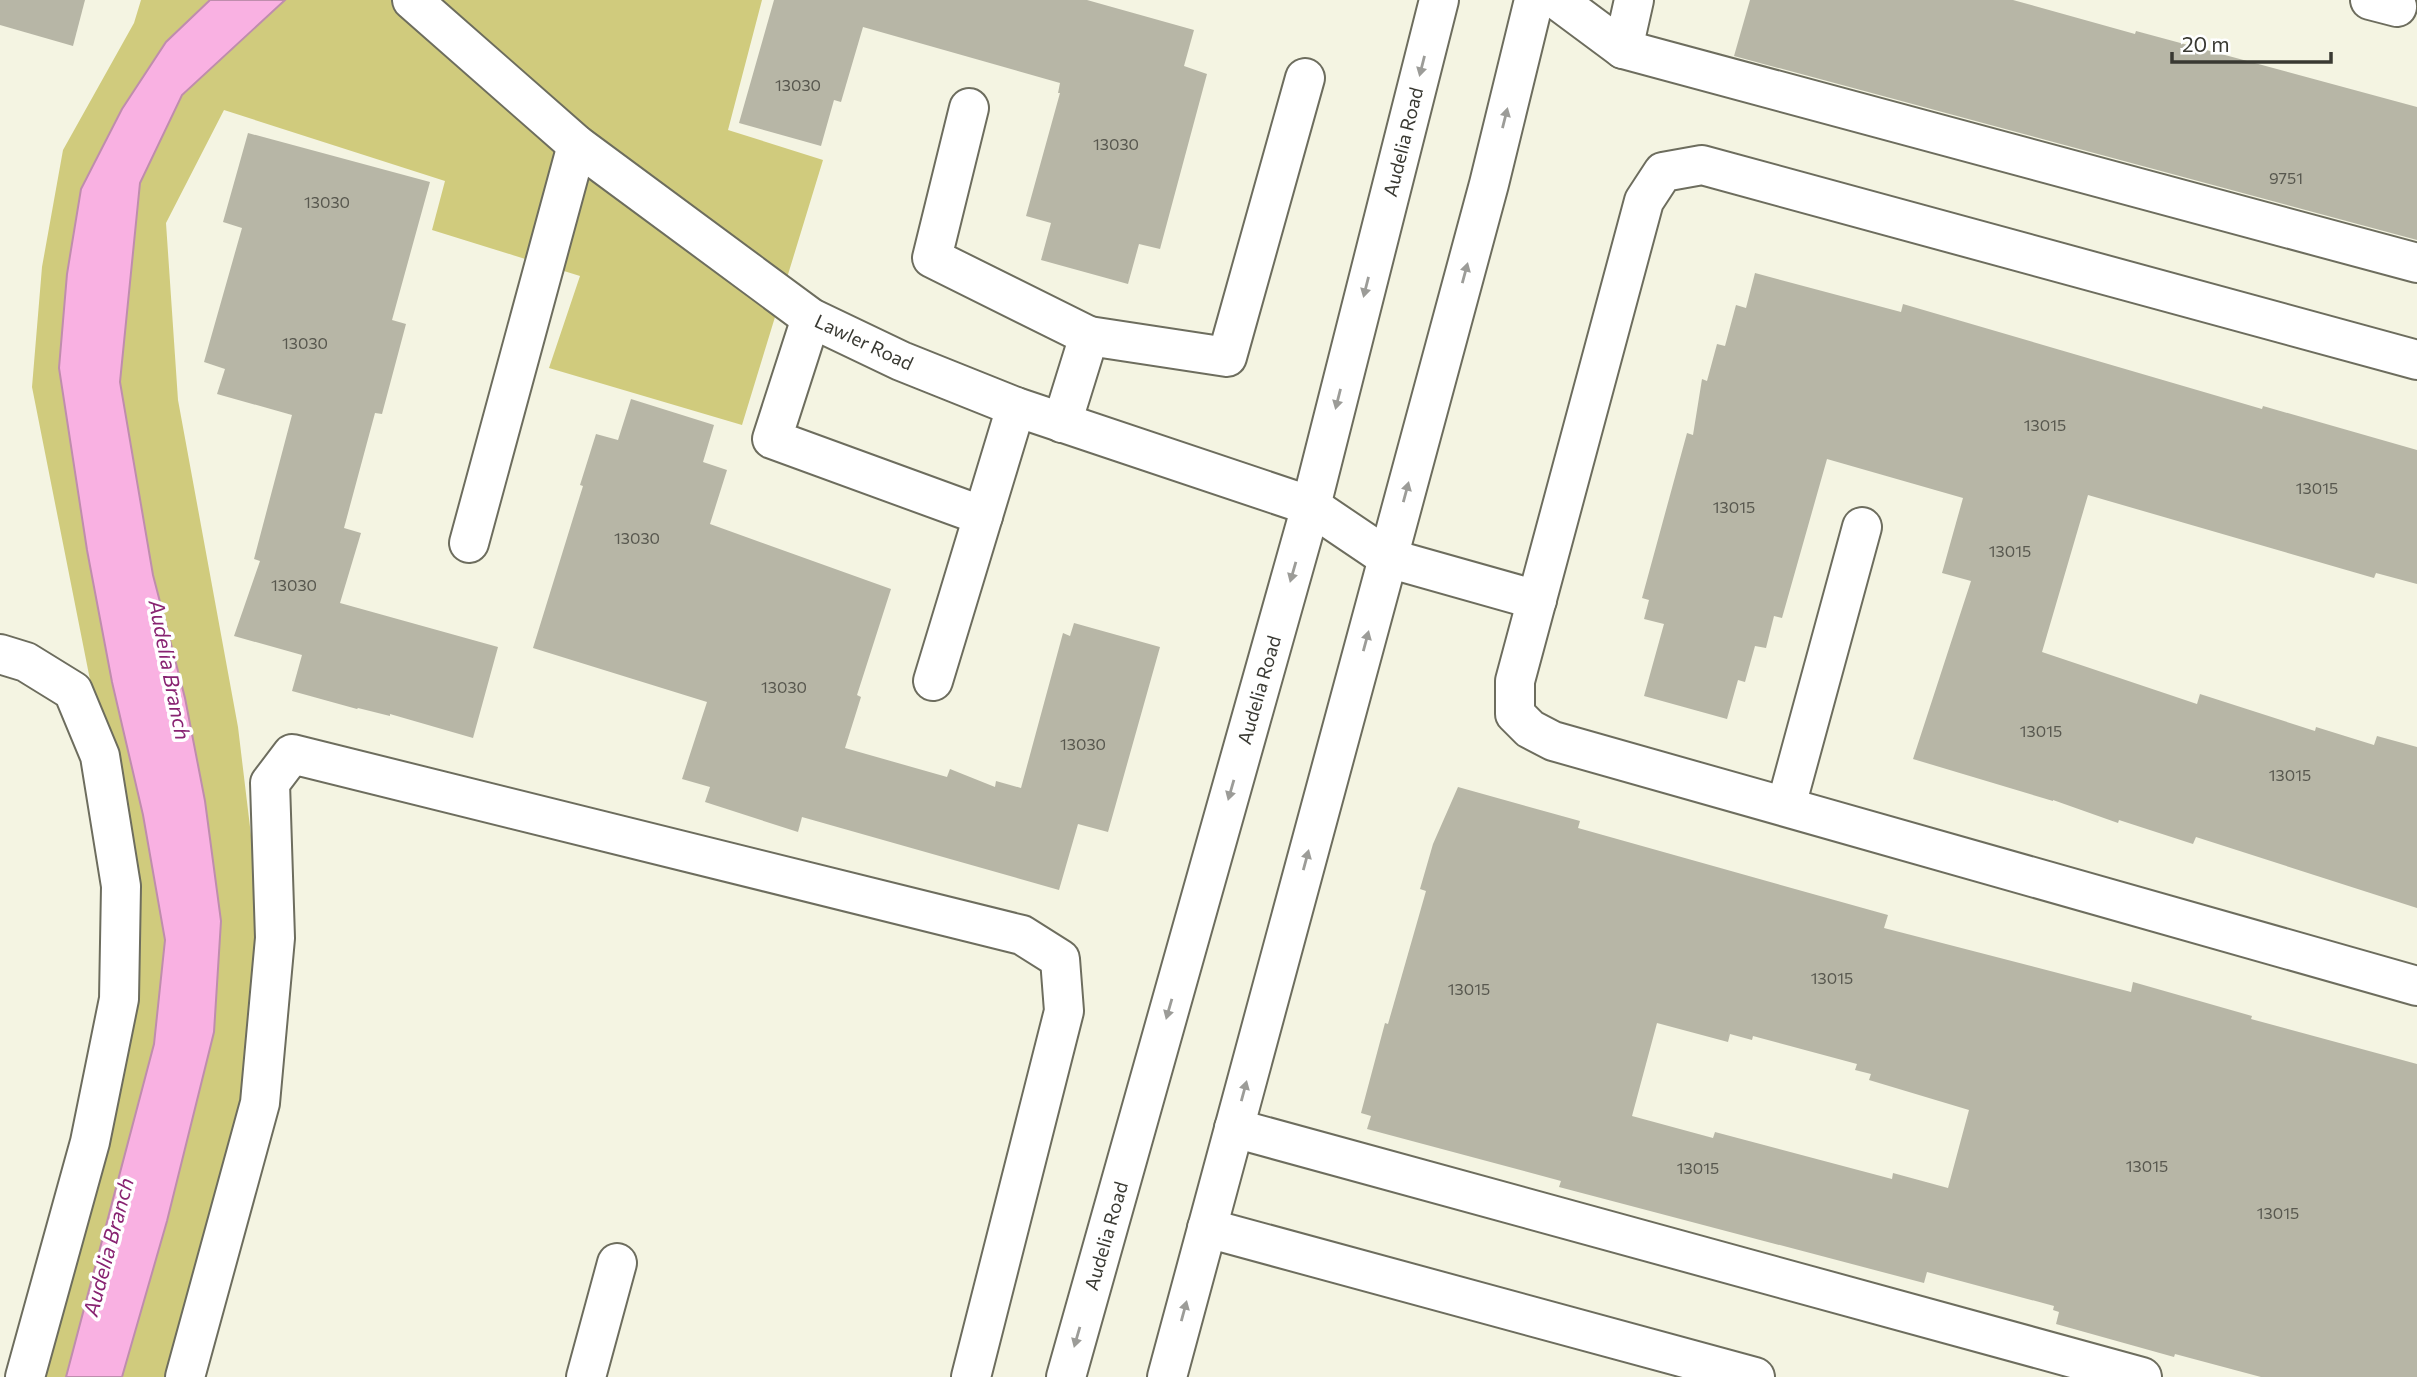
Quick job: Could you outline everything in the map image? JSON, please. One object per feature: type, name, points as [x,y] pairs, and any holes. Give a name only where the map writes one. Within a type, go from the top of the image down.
[{"type":"main road","name":"Lawler Road","points":[[412,0],[577,145],[811,318],[901,361],[1016,407],[1311,506],[1388,558],[1536,600]]},
{"type":"main road","name":"Audelia Road","points":[[1066,1377],[1311,506],[1439,0]]},
{"type":"main road","points":[[1167,1377],[1489,184],[1534,0]]},
{"type":"main road","points":[[1558,0],[1623,49],[2417,263]]},
{"type":"main road","points":[[1623,49],[1634,0]]},
{"type":"main road","points":[[969,108],[932,258],[1089,336],[1227,356],[1305,78]]},
{"type":"main road","points":[[469,543],[577,145]]},
{"type":"main road","points":[[2417,360],[1702,165],[1663,172],[1644,201],[1515,681],[1515,714],[1530,729],[1553,741],[2417,986]]},
{"type":"main road","points":[[811,318],[772,439],[983,516]]},
{"type":"main road","points":[[1062,422],[1089,336]]},
{"type":"main road","points":[[933,681],[1016,407]]},
{"type":"main road","points":[[1786,806],[1862,527]]},
{"type":"main road","points":[[0,654],[26,662],[73,691],[100,756],[121,886],[119,999],[90,1142],[25,1377]]},
{"type":"main road","points":[[185,1377],[260,1103],[275,938],[270,783],[292,754],[1022,935],[1060,959],[1064,1011],[971,1377]]},
{"type":"main road","points":[[1234,1128],[2143,1377]]},
{"type":"main road","points":[[1207,1228],[1755,1377]]},
{"type":"main road","points":[[586,1377],[617,1263]]},
{"type":"shaded area","points":[[141,0],[762,0],[728,130],[823,160],[742,425],[549,368],[580,276],[432,230],[445,181],[224,110],[166,223],[178,400],[238,727],[263,935],[246,1098],[170,1377],[23,1377],[113,1043],[115,806],[32,387],[42,267],[63,150],[134,23]]},
{"type":"water","name":"Audelia Branch","points":[[210,0],[285,0],[182,95],[140,183],[120,382],[153,575],[185,698],[205,801],[221,921],[214,1032],[167,1221],[122,1377],[66,1377],[154,1044],[165,940],[143,815],[112,682],[87,550],[59,368],[67,274],[81,189],[122,109],[166,42]]},
{"type":"building","points":[[0,0],[85,0],[73,46],[0,25]]},
{"type":"building","points":[[774,0],[1087,0],[1194,30],[1184,66],[1207,74],[1160,249],[1139,244],[1128,284],[1041,260],[1051,223],[1026,216],[1060,93],[1060,83],[863,27],[841,102],[834,100],[821,146],[739,123]]},
{"type":"building","points":[[1750,0],[2013,0],[2417,107],[2417,240],[1734,56]]},
{"type":"building","points":[[248,133],[430,182],[392,320],[406,324],[382,414],[375,413],[344,528],[361,533],[340,603],[498,647],[473,738],[390,714],[357,709],[292,691],[302,655],[234,636],[260,561],[254,559],[292,415],[217,394],[225,369],[204,362],[242,228],[223,222]]},
{"type":"building","points":[[1755,273],[1901,312],[1903,304],[2262,409],[2263,406],[2417,450],[2417,584],[2376,573],[2374,578],[2088,495],[2042,652],[2197,704],[2200,694],[2315,731],[2316,727],[2374,745],[2377,736],[2417,747],[2417,908],[2196,837],[2193,844],[1913,759],[1971,581],[1942,573],[1963,498],[1827,459],[1782,618],[1774,616],[1766,648],[1755,646],[1745,682],[1738,680],[1727,719],[1644,696],[1664,624],[1644,619],[1649,600],[1642,598],[1687,433],[1693,435],[1702,379],[1707,381],[1717,344],[1725,346],[1736,305],[1746,308]]},
{"type":"building","points":[[631,399],[714,425],[703,462],[727,470],[710,524],[891,589],[857,695],[861,697],[845,748],[947,777],[950,769],[995,787],[996,781],[1021,788],[1063,633],[1070,636],[1074,623],[1160,647],[1108,832],[1078,824],[1059,890],[802,817],[798,832],[705,802],[710,787],[682,779],[707,702],[533,648],[583,486],[580,485],[596,434],[618,440]]},
{"type":"building","points":[[1458,787],[1580,821],[1578,828],[1888,915],[1884,928],[2131,992],[2133,982],[2252,1016],[2251,1019],[2417,1064],[2417,1377],[2261,1377],[2175,1354],[2174,1357],[2056,1324],[2059,1312],[2053,1310],[2054,1306],[1927,1272],[1924,1283],[1559,1187],[1561,1181],[1367,1129],[1371,1116],[1361,1113],[1385,1023],[1388,1024],[1426,891],[1420,889],[1433,844]],"holes":[[[1657,1023],[1728,1042],[1730,1034],[1752,1040],[1753,1036],[1857,1064],[1855,1070],[1871,1074],[1869,1080],[1969,1110],[1948,1188],[1893,1173],[1892,1179],[1715,1132],[1713,1138],[1632,1116]]]}]
